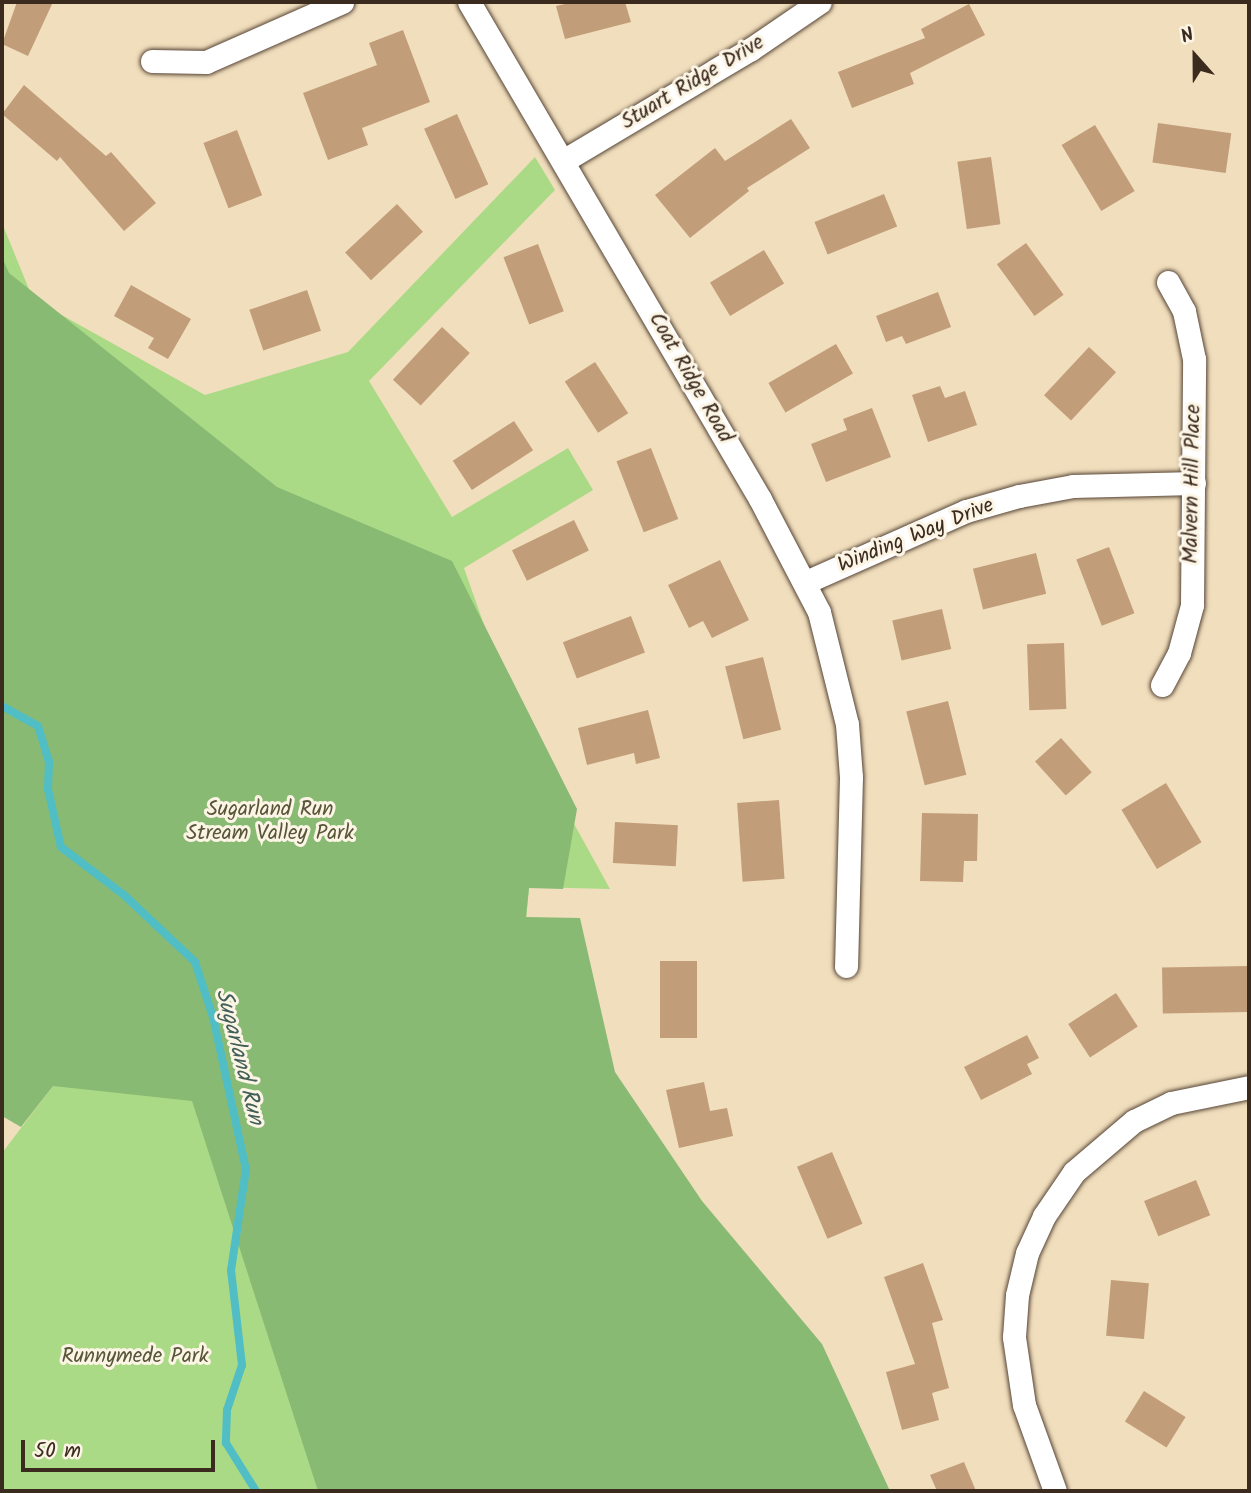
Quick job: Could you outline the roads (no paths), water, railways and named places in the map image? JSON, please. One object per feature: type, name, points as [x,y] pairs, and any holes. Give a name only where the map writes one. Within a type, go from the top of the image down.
[{"type":"street","points":[[152,61],[206,62],[342,2]]},
{"type":"street","name":"Coat Ridge Road","points":[[469,2],[806,582],[836,667],[850,777],[846,966]]},
{"type":"street","name":"Stuart Ridge Drive","points":[[563,162],[751,49],[820,2]]},
{"type":"street","name":"Malvern Hill Place","points":[[1162,685],[1179,653],[1192,605],[1194,482],[1192,341],[1168,282]]},
{"type":"street","name":"Winding Way Drive","points":[[806,582],[966,511],[1020,496],[1073,486],[1194,482]]},
{"type":"street","points":[[1055,1491],[1024,1405],[1014,1337],[1024,1264],[1044,1216],[1074,1172],[1135,1121],[1184,1100],[1249,1087]]},
{"type":"waterway","name":"Sugarland Run","points":[[2,706],[38,726],[49,761],[48,789],[61,847],[124,895],[195,962],[213,1017],[246,1169],[231,1270],[242,1365],[227,1410],[226,1443],[256,1491]]},
{"type":"park label","name":"Sugarland Run Stream Valley Park","points":[[270,822]]},
{"type":"park label","name":"Runnymede Park","points":[[135,1357]]}]
